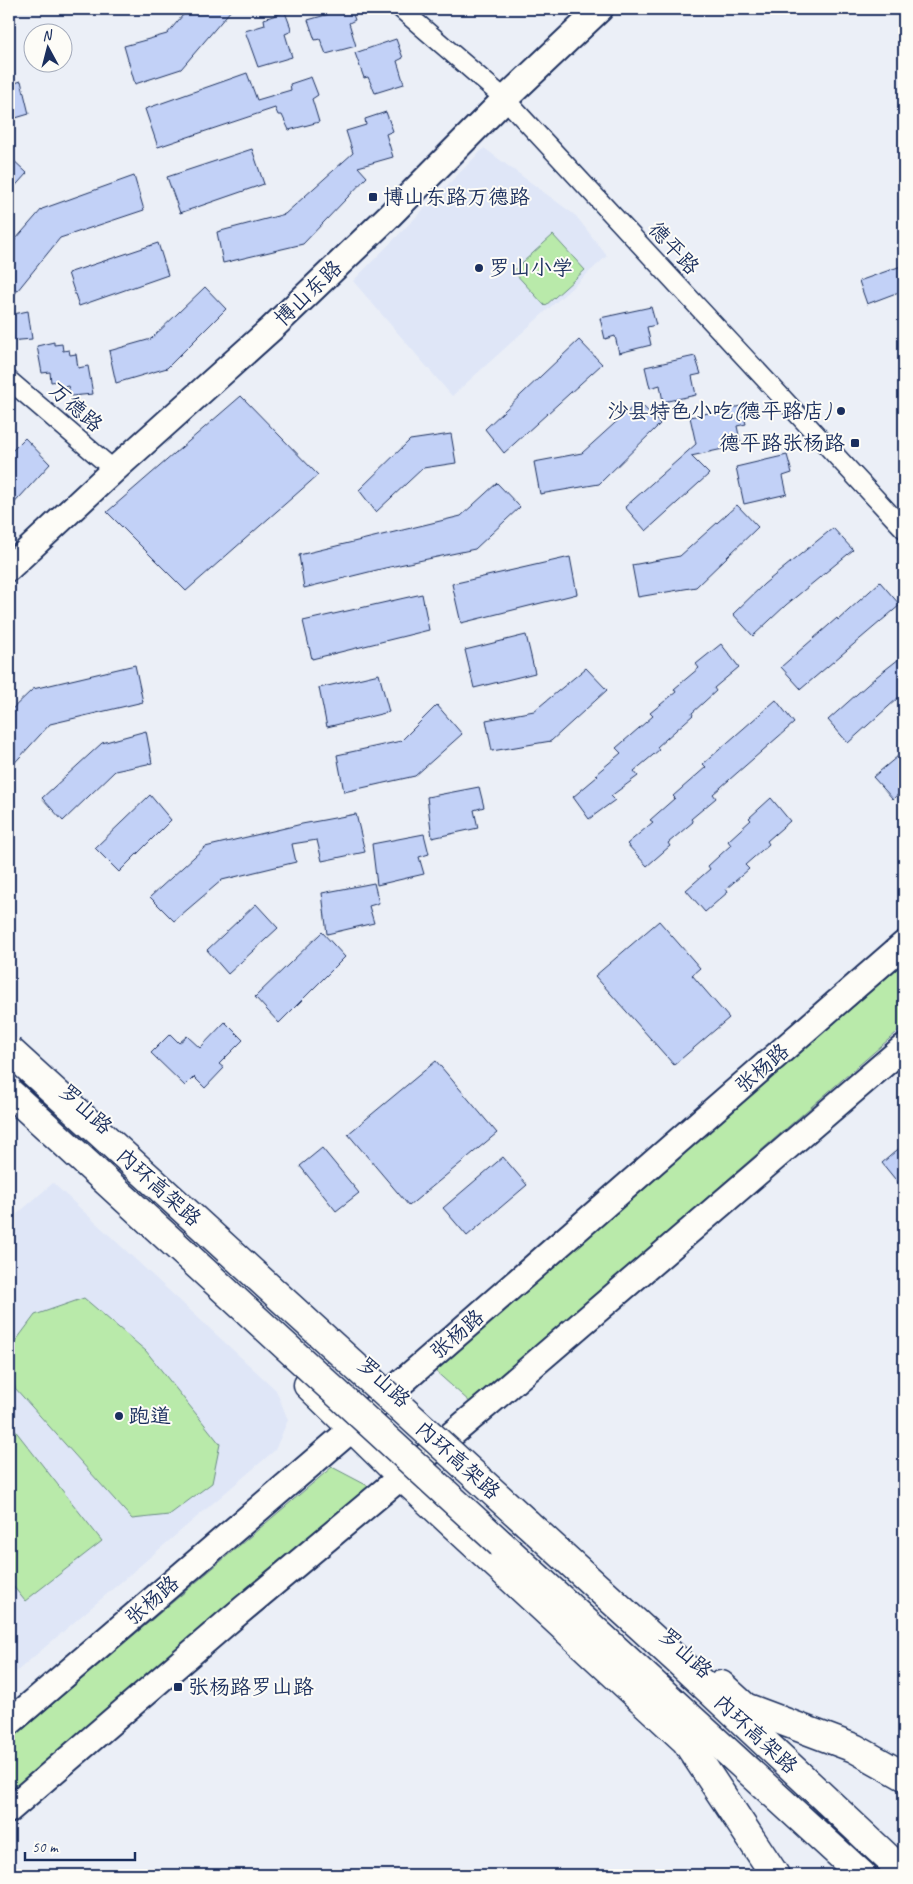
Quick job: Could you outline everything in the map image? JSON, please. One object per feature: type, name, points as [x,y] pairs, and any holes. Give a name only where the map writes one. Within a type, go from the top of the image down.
[{"type":"main road","name":"博山东路","points":[[9,568],[291,310],[390,215],[505,99],[600,9]]},
{"type":"main road","name":"张杨路","points":[[9,1722],[353,1428],[393,1390],[904,944]]},
{"type":"main road","name":"罗山路","points":[[9,1039],[393,1390],[445,1440],[536,1518],[745,1707],[854,1748],[904,1776]]},
{"type":"main road","points":[[9,1810],[904,1047]]},
{"type":"main road","name":"内环高架路","points":[[9,1050],[676,1659],[904,1873]]},
{"type":"main road","name":"内环高架路","points":[[9,1092],[862,1875]]},
{"type":"main road","points":[[9,1107],[686,1741],[775,1875]]},
{"type":"street","name":"德平路","points":[[400,9],[505,99],[904,529]]},
{"type":"street","name":"万德路","points":[[9,380],[114,470]]},
{"type":"shaded area","name":"罗山小学","points":[[484,148],[576,216],[607,256],[452,396],[353,281]]},
{"type":"shaded area","points":[[53,1183],[276,1390],[288,1420],[275,1450],[9,1678],[9,1221]]},
{"type":"green space","points":[[553,235],[585,270],[545,306],[513,271]]},
{"type":"green space","points":[[904,963],[904,1026],[471,1403],[433,1369]]},
{"type":"green space","name":"跑道","points":[[84,1298],[146,1351],[220,1444],[212,1483],[169,1515],[132,1519],[15,1388],[9,1361],[9,1350],[35,1315]]},
{"type":"green space","points":[[14,1429],[102,1541],[25,1601],[9,1581],[9,1433]]},
{"type":"green space","points":[[332,1467],[370,1487],[9,1793],[9,1741]]},
{"type":"building","points":[[188,9],[232,9],[181,69],[135,84],[124,46],[167,34]]},
{"type":"building","points":[[328,9],[351,9],[355,20],[349,23],[356,46],[326,54],[320,39],[315,40],[308,20],[329,14]]},
{"type":"building","points":[[285,12],[292,31],[285,34],[292,57],[258,67],[245,31],[265,25],[264,19]]},
{"type":"building","points":[[396,39],[403,58],[397,61],[404,84],[375,93],[368,77],[364,78],[355,53]]},
{"type":"building","points":[[247,73],[257,100],[291,90],[290,84],[311,77],[318,95],[312,99],[319,122],[289,130],[282,115],[278,115],[275,108],[158,147],[145,109]]},
{"type":"building","points":[[21,81],[29,114],[9,120],[9,85]]},
{"type":"building","points":[[386,112],[393,131],[386,134],[393,157],[358,167],[367,177],[303,244],[223,263],[217,232],[285,214],[353,153],[346,131],[366,125],[365,119]]},
{"type":"building","points":[[252,149],[264,184],[180,213],[167,177]]},
{"type":"building","points":[[9,156],[27,173],[9,193]]},
{"type":"building","points":[[134,176],[144,210],[60,238],[9,301],[9,247],[42,209]]},
{"type":"building","points":[[158,243],[168,275],[79,306],[68,273]]},
{"type":"building","points":[[904,265],[904,290],[867,304],[859,281]]},
{"type":"building","points":[[205,287],[226,309],[167,368],[116,383],[109,351],[151,339]]},
{"type":"building","points":[[651,307],[656,325],[647,327],[651,345],[619,353],[615,336],[605,339],[600,318]]},
{"type":"building","points":[[28,311],[32,339],[9,341],[9,315]]},
{"type":"building","points":[[579,340],[602,364],[504,453],[485,429]]},
{"type":"building","points":[[54,342],[54,345],[62,344],[63,351],[69,350],[70,355],[76,354],[78,368],[88,366],[93,394],[71,396],[68,386],[60,388],[58,381],[51,382],[50,372],[42,373],[37,346]]},
{"type":"building","points":[[695,356],[701,374],[692,376],[696,395],[663,402],[660,385],[650,388],[645,367]]},
{"type":"building","points":[[241,396],[318,475],[186,591],[107,512]]},
{"type":"building","points":[[636,404],[641,404],[660,424],[599,484],[540,494],[534,462],[582,453]]},
{"type":"building","points":[[741,406],[746,424],[737,426],[741,445],[691,456],[709,474],[646,531],[625,507],[696,444],[690,417]]},
{"type":"building","points":[[451,434],[456,463],[423,468],[376,512],[359,490],[410,440]]},
{"type":"building","points":[[25,438],[50,464],[9,509],[9,454]]},
{"type":"building","points":[[787,455],[792,473],[783,476],[787,494],[744,504],[736,467]]},
{"type":"building","points":[[497,483],[520,507],[475,549],[304,588],[299,555],[461,516]]},
{"type":"building","points":[[737,505],[758,527],[696,587],[638,597],[632,565],[680,556]]},
{"type":"building","points":[[833,528],[853,550],[786,605],[753,636],[733,614],[764,584]]},
{"type":"building","points":[[570,557],[577,594],[461,623],[452,584]]},
{"type":"building","points":[[880,582],[900,605],[801,689],[781,667]]},
{"type":"building","points":[[422,594],[429,630],[312,659],[303,621]]},
{"type":"building","points":[[526,635],[535,673],[474,688],[465,650]]},
{"type":"building","points":[[721,644],[739,667],[714,688],[716,691],[692,713],[693,715],[657,747],[659,750],[634,771],[638,776],[611,796],[615,800],[589,819],[573,797],[621,753],[616,748],[653,716],[650,713],[676,692],[674,689],[699,668],[696,664]]},
{"type":"building","points":[[904,655],[904,705],[898,698],[848,743],[828,720]]},
{"type":"building","points":[[135,665],[143,702],[50,724],[9,769],[9,712],[33,689]]},
{"type":"building","points":[[586,668],[607,690],[551,741],[492,751],[486,720],[534,711]]},
{"type":"building","points":[[379,674],[389,712],[327,727],[319,688]]},
{"type":"building","points":[[776,700],[794,723],[713,794],[716,798],[691,819],[693,822],[668,843],[670,846],[647,866],[627,844],[653,822],[650,820],[675,798],[673,796],[706,767],[703,764]]},
{"type":"building","points":[[437,705],[462,734],[415,776],[344,792],[337,755],[401,741]]},
{"type":"building","points":[[146,731],[152,763],[115,771],[63,821],[42,798],[102,743]]},
{"type":"building","points":[[904,751],[904,789],[893,799],[873,777]]},
{"type":"building","points":[[479,787],[484,807],[474,810],[478,828],[432,838],[427,797]]},
{"type":"building","points":[[150,795],[171,820],[119,872],[95,848]]},
{"type":"building","points":[[771,798],[790,821],[767,841],[769,844],[745,865],[749,869],[726,889],[728,892],[705,912],[686,890],[710,869],[708,866],[731,845],[728,841]]},
{"type":"building","points":[[356,814],[365,852],[322,861],[317,840],[292,844],[296,862],[222,880],[174,921],[150,897],[205,847],[302,824]]},
{"type":"building","points":[[424,834],[429,854],[419,857],[424,874],[377,885],[372,844]]},
{"type":"building","points":[[374,883],[379,903],[369,906],[374,923],[327,934],[322,893]]},
{"type":"building","points":[[256,904],[278,928],[228,974],[207,950]]},
{"type":"building","points":[[659,921],[700,968],[692,975],[729,1018],[674,1065],[595,976]]},
{"type":"building","points":[[322,932],[345,957],[279,1023],[255,997]]},
{"type":"building","points":[[225,1022],[243,1040],[219,1064],[224,1068],[205,1088],[194,1077],[185,1086],[151,1053],[170,1034],[179,1043],[187,1036],[200,1048]]},
{"type":"building","points":[[436,1061],[497,1133],[409,1206],[348,1134]]},
{"type":"building","points":[[904,1144],[904,1190],[882,1163]]},
{"type":"building","points":[[322,1148],[359,1193],[336,1211],[300,1166]]},
{"type":"building","points":[[503,1157],[527,1185],[467,1236],[443,1208]]},
{"type":"place","name":"博山东路万德路","points":[[373,197]]},
{"type":"place","name":"罗山小学","points":[[479,268]]},
{"type":"place","name":"沙县特色小吃(德平路店)","points":[[841,411]]},
{"type":"place","name":"德平路张杨路","points":[[855,443]]},
{"type":"place","name":"跑道","points":[[119,1416]]},
{"type":"place","name":"张杨路罗山路","points":[[178,1687]]}]
